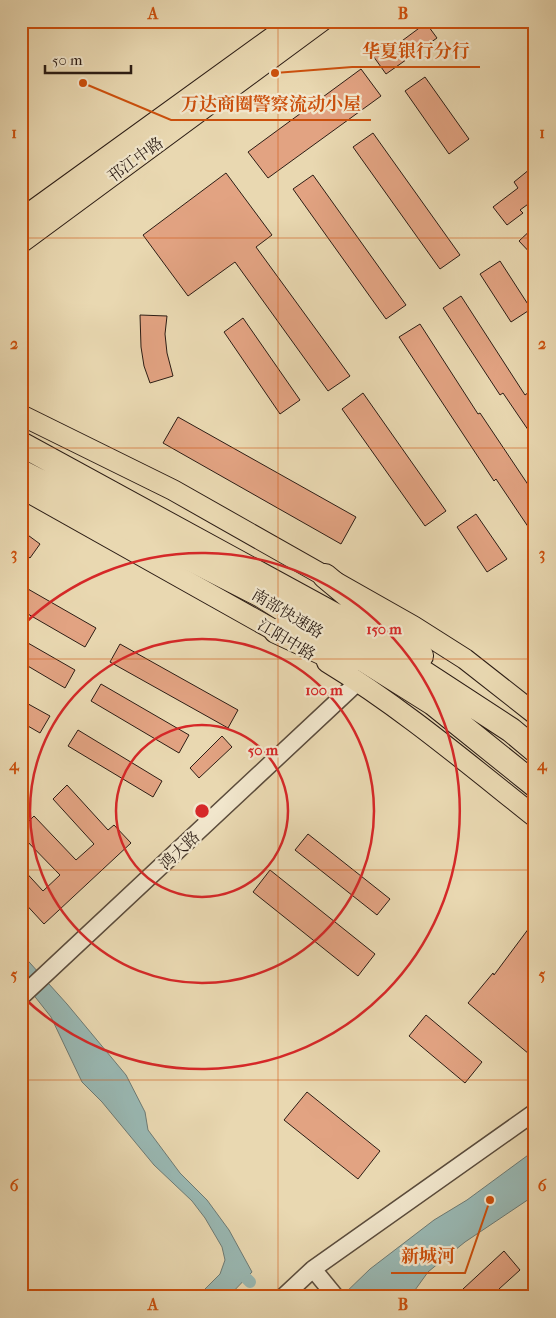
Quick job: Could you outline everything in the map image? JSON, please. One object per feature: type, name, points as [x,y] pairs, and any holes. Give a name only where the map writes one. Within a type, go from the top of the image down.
[{"type":"highway","name":"南部快速路","points":[[21,444],[338,617],[511,730],[535,750]]},
{"type":"highway","name":"南部快速路","points":[[21,472],[261,595],[433,703],[535,785]]},
{"type":"highway","points":[[324,576],[511,730]]},
{"type":"highway","points":[[276,631],[433,703]]},
{"type":"main road","name":"邗江中路","points":[[21,243],[322,21]]},
{"type":"main road","name":"邗江中路","points":[[21,219],[286,24]]},
{"type":"main road","points":[[21,415],[173,490],[413,626],[465,659],[535,714]]},
{"type":"main road","name":"江阳中路","points":[[21,488],[276,631],[359,681],[421,726],[535,817]]},
{"type":"street","name":"鸿大路","points":[[23,996],[359,681]]},
{"type":"street","points":[[283,1297],[313,1269],[535,1112]]},
{"type":"street","points":[[313,1269],[334,1294]]},
{"type":"water","points":[[21,953],[67,1004],[126,1075],[145,1112],[148,1130],[180,1173],[207,1200],[229,1230],[252,1272],[228,1297],[197,1297],[220,1274],[225,1260],[222,1247],[205,1218],[192,1201],[154,1165],[102,1102],[82,1082],[51,1017],[21,979]]},
{"type":"water","points":[[535,1150],[535,1195],[465,1242],[440,1262],[428,1272],[410,1297],[341,1297],[370,1269],[434,1220],[467,1200]]},
{"type":"building","points":[[426,23],[437,38],[386,74],[371,53],[386,43],[391,49]]},
{"type":"building","points":[[361,69],[381,96],[268,178],[248,152]]},
{"type":"building","points":[[425,77],[469,139],[449,154],[405,91]]},
{"type":"building","points":[[373,133],[460,255],[440,269],[353,147]]},
{"type":"building","points":[[530,169],[535,176],[535,199],[520,210],[523,213],[507,225],[493,207],[518,188],[514,182]]},
{"type":"building","points":[[226,173],[272,235],[256,247],[350,376],[328,391],[235,262],[188,296],[143,235]]},
{"type":"building","points":[[313,175],[406,305],[386,319],[293,189]]},
{"type":"building","points":[[535,226],[535,258],[519,241]]},
{"type":"building","points":[[500,261],[531,309],[511,322],[480,274]]},
{"type":"building","points":[[461,296],[525,395],[529,392],[535,400],[535,440],[503,393],[500,395],[443,308]]},
{"type":"building","points":[[140,315],[167,316],[165,334],[167,353],[173,376],[150,383],[144,366],[141,347]]},
{"type":"building","points":[[243,318],[300,400],[280,414],[224,332]]},
{"type":"building","points":[[420,324],[478,414],[480,413],[535,495],[535,537],[496,479],[494,481],[399,337]]},
{"type":"building","points":[[363,393],[446,511],[425,526],[342,409]]},
{"type":"building","points":[[178,417],[356,517],[341,544],[163,443]]},
{"type":"building","points":[[476,514],[507,559],[487,572],[457,527]]},
{"type":"building","points":[[21,530],[40,544],[30,558],[21,551]]},
{"type":"building","points":[[21,585],[96,628],[85,647],[21,610]]},
{"type":"building","points":[[21,639],[75,670],[65,688],[21,662]]},
{"type":"building","points":[[120,644],[238,710],[228,728],[110,662]]},
{"type":"building","points":[[101,684],[189,735],[179,753],[91,701]]},
{"type":"building","points":[[21,700],[50,716],[40,733],[21,722]]},
{"type":"building","points":[[78,730],[162,781],[153,797],[68,746]]},
{"type":"building","points":[[222,736],[232,747],[199,778],[190,768]]},
{"type":"building","points":[[67,785],[108,830],[114,825],[131,843],[44,924],[21,899],[21,867],[43,891],[60,875],[21,835],[21,829],[34,816],[76,860],[94,844],[53,799]]},
{"type":"building","points":[[308,834],[390,899],[377,915],[295,850]]},
{"type":"building","points":[[270,870],[375,954],[358,976],[253,892]]},
{"type":"building","points":[[535,920],[535,1059],[468,1003],[493,973],[494,975]]},
{"type":"building","points":[[426,1015],[482,1062],[465,1083],[409,1036]]},
{"type":"building","points":[[307,1092],[380,1151],[358,1179],[284,1120]]},
{"type":"building","points":[[504,1251],[520,1270],[499,1289],[506,1297],[470,1297],[463,1289]]},
{"type":"waterway","points":[[247,1279],[250,1282]]},
{"type":"place","name":"华夏银行分行","points":[[275,73]]},
{"type":"place","name":"万达商圈警察流动小屋","points":[[83,83]]},
{"type":"place","name":"新城河","points":[[490,1200]]}]
